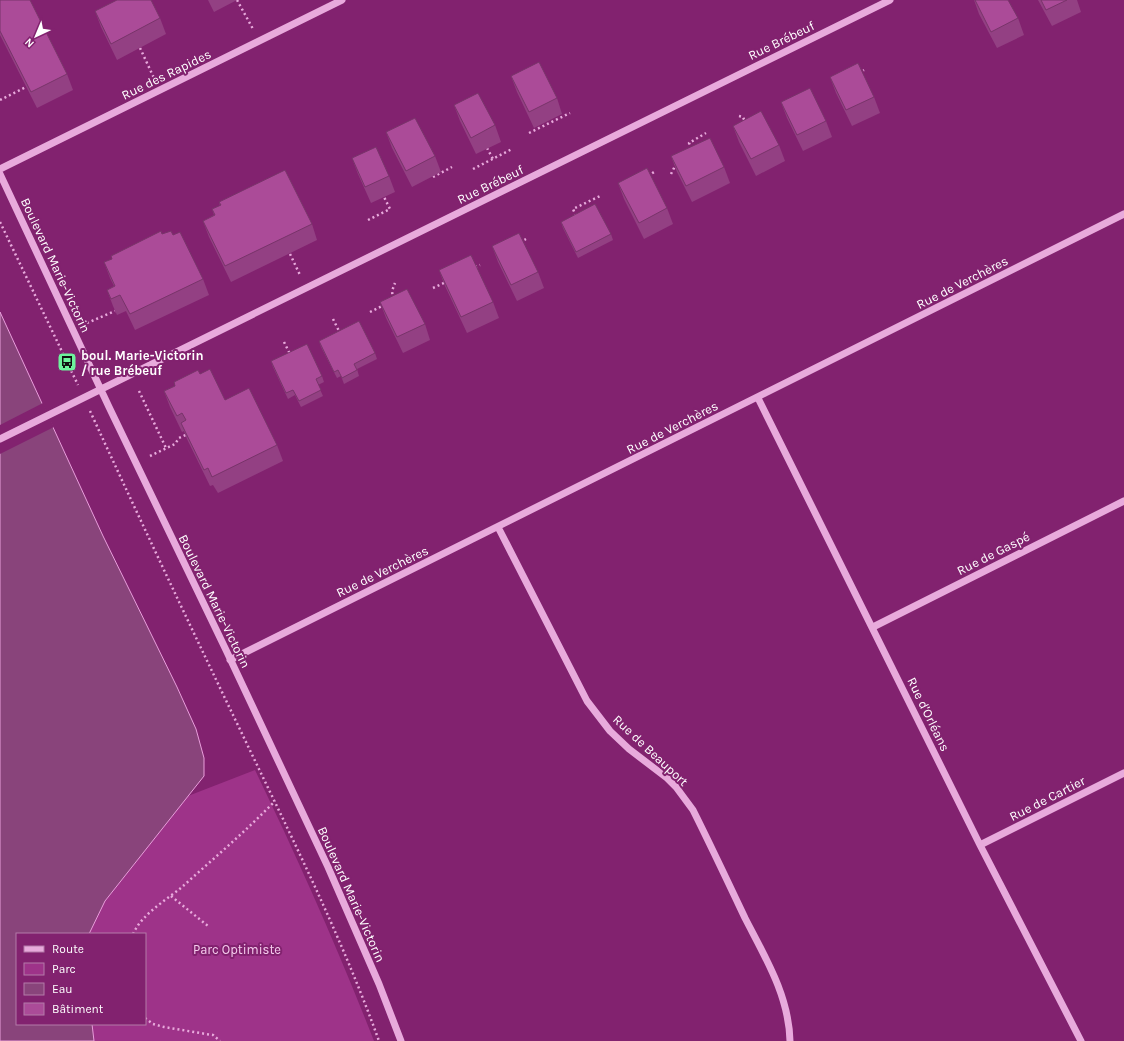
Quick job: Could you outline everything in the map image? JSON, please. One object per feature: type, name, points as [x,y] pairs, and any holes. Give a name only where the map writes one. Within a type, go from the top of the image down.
[{"type":"street","points":[[322,0],[326,8]]},
{"type":"street","name":"Rue des Rapides","points":[[0,169],[342,0]]},
{"type":"street","name":"Rue Brébeuf","points":[[0,439],[890,0]]},
{"type":"street","name":"Boulevard Marie-Victorin","points":[[0,174],[344,902],[379,984],[401,1041]]},
{"type":"street","name":"Rue de Verchères","points":[[230,660],[758,398],[1124,214]]},
{"type":"street","name":"Rue d'Orléans","points":[[758,398],[980,845],[1080,1041]]},
{"type":"street","name":"Rue de Gaspé","points":[[873,627],[1124,501]]},
{"type":"street","name":"Rue de Beauport","points":[[498,527],[587,701],[610,731],[629,749],[667,778],[676,787],[693,810],[775,978],[785,1008],[790,1041]]},
{"type":"street","name":"Rue de Cartier","points":[[980,845],[1124,773]]},
{"type":"path","points":[[237,0],[259,41]]},
{"type":"path","points":[[140,48],[160,90]]},
{"type":"path","points":[[858,73],[864,70]]},
{"type":"path","points":[[0,100],[26,86]]},
{"type":"path","points":[[529,132],[547,122],[570,113]]},
{"type":"path","points":[[739,116],[743,118],[746,123]]},
{"type":"path","points":[[685,149],[689,143],[706,133]]},
{"type":"path","points":[[689,143],[695,156]]},
{"type":"path","points":[[487,148],[493,159]]},
{"type":"path","points":[[473,169],[512,149]]},
{"type":"path","points":[[670,174],[678,161]]},
{"type":"path","points":[[433,177],[452,167]]},
{"type":"path","points":[[644,178],[654,172]]},
{"type":"path","points":[[579,220],[573,209],[600,196]]},
{"type":"path","points":[[368,220],[390,209],[384,197]]},
{"type":"path","points":[[0,222],[76,381]]},
{"type":"path","points":[[519,242],[526,239]]},
{"type":"path","points":[[290,254],[306,288]]},
{"type":"path","points":[[470,270],[480,265]]},
{"type":"path","points":[[434,288],[448,280]]},
{"type":"path","points":[[393,301],[392,291],[395,283]]},
{"type":"path","points":[[370,312],[387,303]]},
{"type":"path","points":[[87,323],[115,311]]},
{"type":"path","points":[[333,319],[342,337]]},
{"type":"path","points":[[284,342],[292,358]]},
{"type":"path","points":[[139,392],[166,448]]},
{"type":"path","points":[[90,411],[328,916],[379,1041]]},
{"type":"path","points":[[150,456],[174,444],[179,438],[190,433]]},
{"type":"path","points":[[134,933],[144,917],[172,896],[228,847],[275,801]]},
{"type":"path","points":[[172,896],[208,926]]},
{"type":"path","points":[[146,1019],[153,1024],[206,1034],[213,1036],[220,1041]]},
{"type":"green space","name":"Parc Optimiste","points":[[255,770],[317,904],[374,1041],[94,1041],[92,1025],[146,1025],[146,933],[89,933],[105,901],[188,796]]},
{"type":"water","points":[[0,312],[103,536],[196,729],[204,758],[204,776],[105,901],[89,933],[16,933],[16,1025],[92,1025],[94,1041],[0,1041]]},
{"type":"pier","points":[[43,403],[54,427],[0,454],[0,425]]},
{"type":"building","points":[[0,0],[30,0],[67,74],[31,92],[0,31]]},
{"type":"building","points":[[117,0],[151,0],[160,18],[111,44],[95,11]]},
{"type":"building","points":[[975,0],[1008,0],[1018,18],[991,32]]},
{"type":"building","points":[[1041,0],[1067,0],[1046,10]]},
{"type":"building","points":[[539,62],[557,98],[529,112],[511,76]]},
{"type":"building","points":[[858,63],[874,97],[846,110],[830,77]]},
{"type":"building","points":[[810,88],[826,121],[797,135],[781,102]]},
{"type":"building","points":[[478,93],[495,125],[471,138],[454,105]]},
{"type":"building","points":[[761,111],[779,145],[751,159],[733,126]]},
{"type":"building","points":[[415,118],[435,156],[406,171],[386,132]]},
{"type":"building","points":[[710,138],[724,167],[686,186],[671,156]]},
{"type":"building","points":[[376,147],[389,176],[365,187],[352,158]]},
{"type":"building","points":[[647,168],[667,208],[639,223],[618,183]]},
{"type":"building","points":[[285,170],[312,224],[225,266],[203,221],[215,215],[212,209],[221,205],[219,202]]},
{"type":"building","points":[[595,204],[611,234],[576,252],[561,222]]},
{"type":"building","points":[[161,231],[162,234],[171,231],[173,235],[180,232],[203,279],[130,314],[120,295],[111,299],[107,290],[115,286],[104,262],[112,259],[111,256]]},
{"type":"building","points":[[519,233],[538,272],[511,285],[492,246]]},
{"type":"building","points":[[471,255],[493,302],[461,317],[439,270]]},
{"type":"building","points":[[407,289],[425,324],[397,337],[380,302]]},
{"type":"building","points":[[359,321],[375,353],[354,364],[357,370],[342,378],[338,370],[334,372],[319,341]]},
{"type":"building","points":[[307,344],[322,376],[316,379],[321,390],[299,401],[293,390],[286,393],[271,361]]},
{"type":"building","points":[[210,369],[225,400],[249,388],[277,445],[212,477],[208,468],[204,470],[181,423],[186,420],[182,413],[177,416],[164,391],[175,386],[174,382],[198,370],[200,374]]},
{"type":"place","name":"boul. Marie-Victorin / rue Brébeuf","points":[[67,362]]}]
